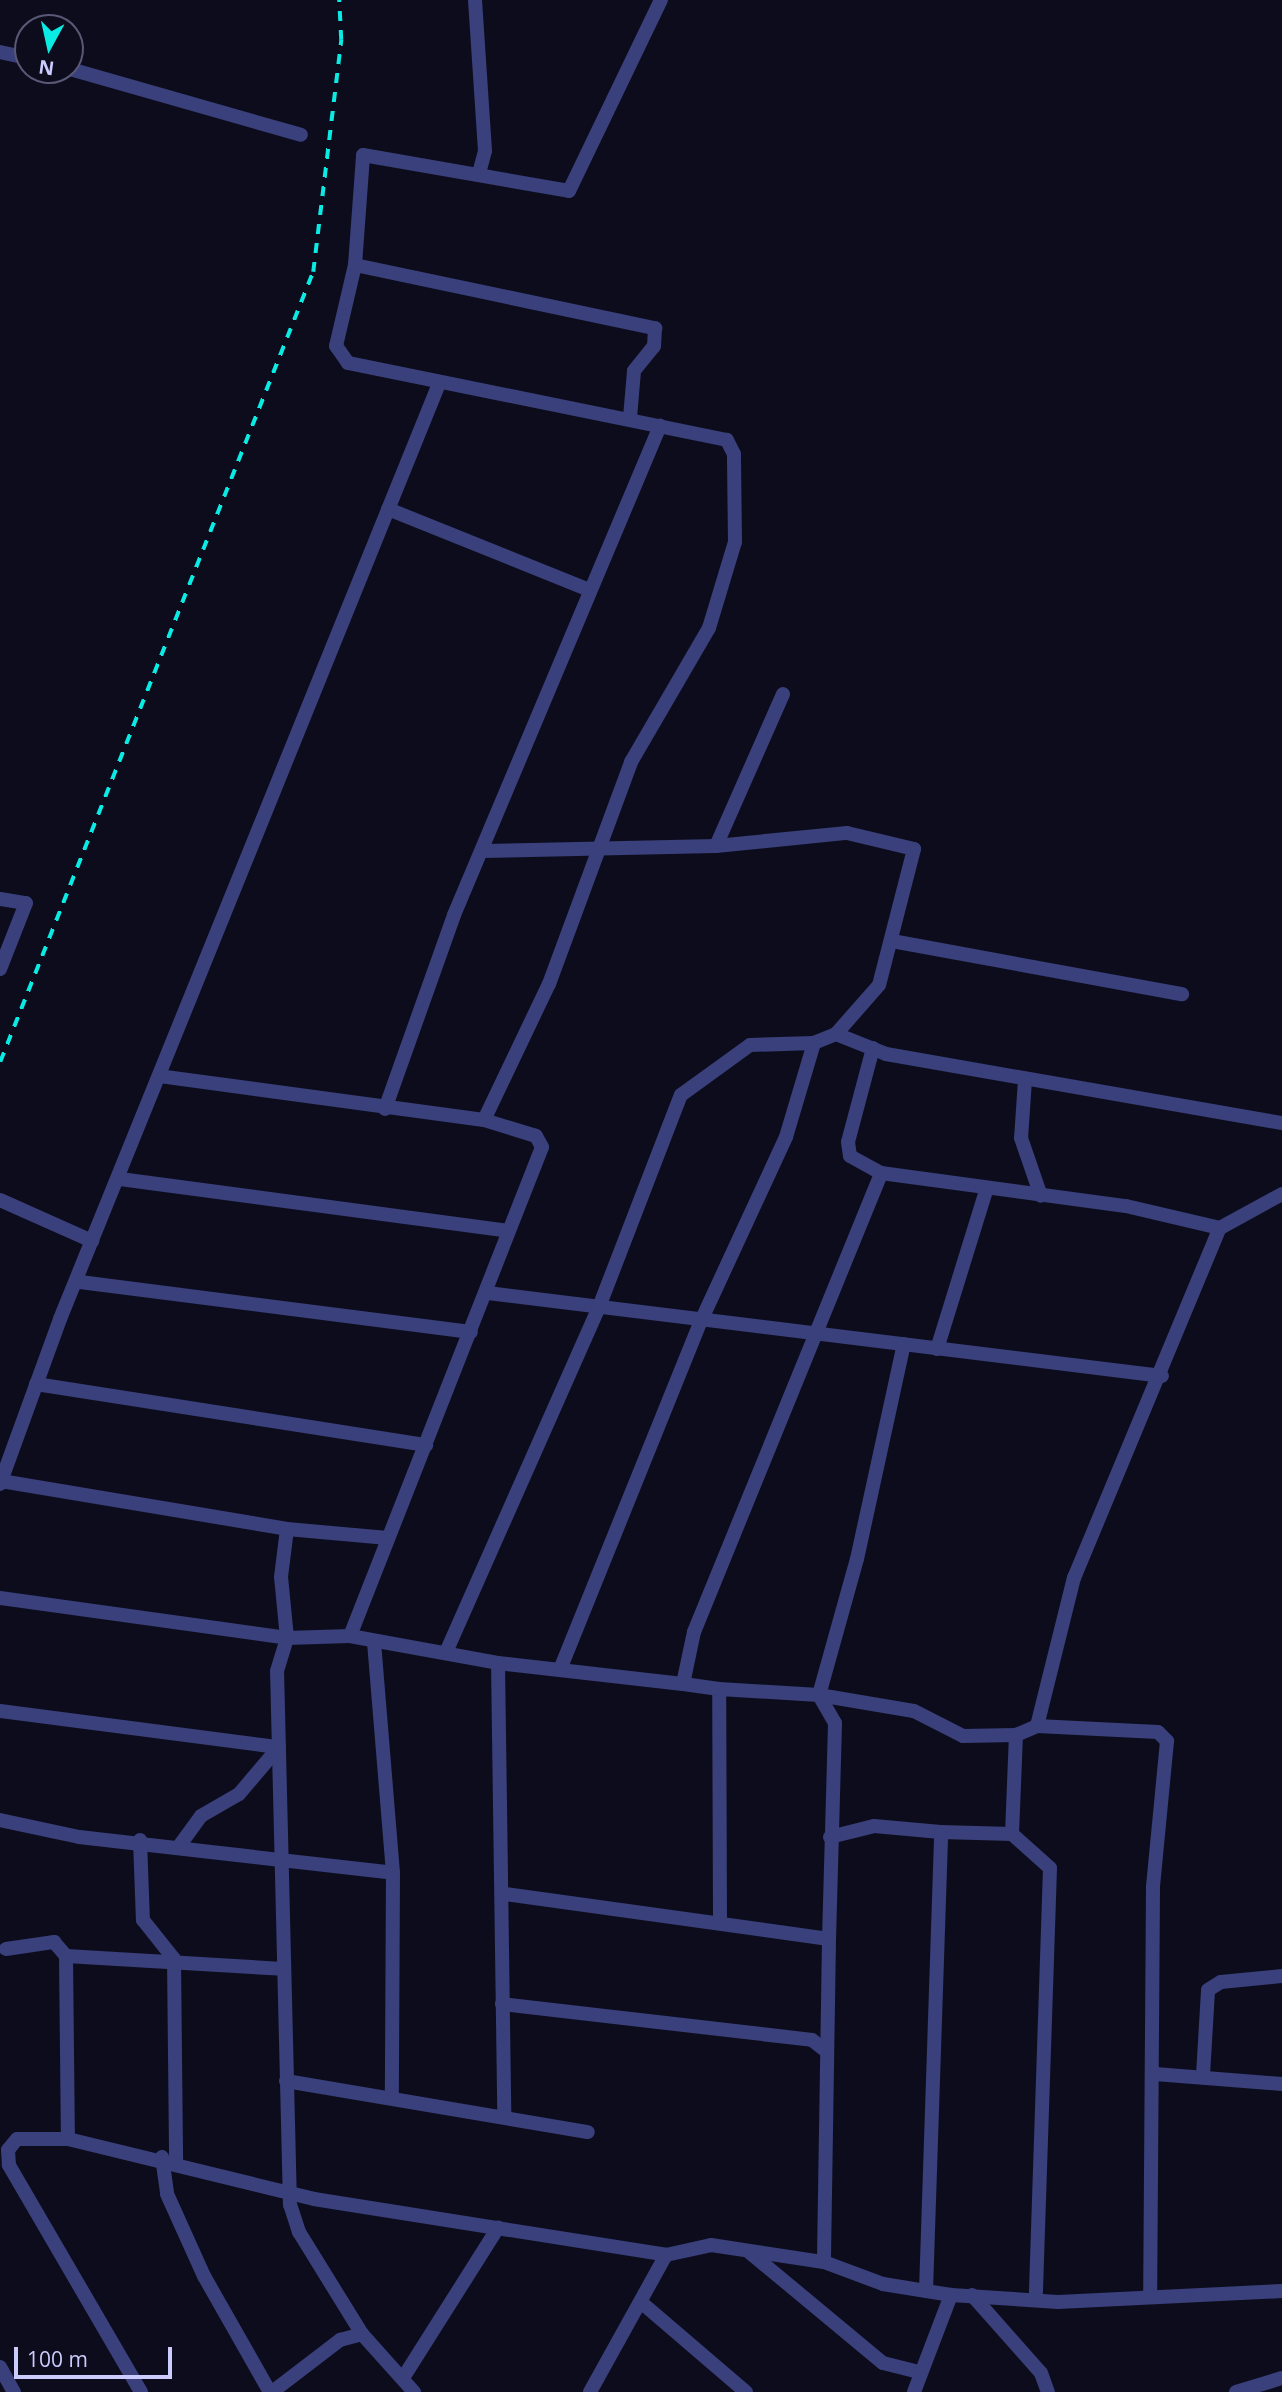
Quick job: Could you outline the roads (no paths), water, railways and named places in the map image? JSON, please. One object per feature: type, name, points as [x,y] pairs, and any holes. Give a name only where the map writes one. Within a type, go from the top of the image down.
[{"type":"street","points":[[475,0],[485,151],[479,174]]},
{"type":"street","points":[[484,1120],[549,984],[631,762],[709,628],[735,542],[734,454],[727,440],[465,383],[439,386],[339,355],[337,334],[355,265],[363,155],[569,191],[661,0]]},
{"type":"street","points":[[84,73],[301,135]]},
{"type":"street","points":[[355,265],[655,328],[654,345],[634,371],[630,418]]},
{"type":"street","points":[[388,1538],[287,1529],[1,1483],[36,1384],[80,1282],[92,1241],[120,1179],[439,386]]},
{"type":"street","points":[[385,1109],[454,915],[483,851],[589,590],[635,495],[660,426]]},
{"type":"street","points":[[388,509],[589,590]]},
{"type":"street","points":[[716,846],[783,694]]},
{"type":"street","points":[[447,1650],[599,1307],[681,1095],[750,1045],[814,1043],[836,1034],[879,985],[914,849],[847,833],[716,846],[483,851]]},
{"type":"street","points":[[0,899],[26,903],[0,969]]},
{"type":"street","points":[[892,941],[1182,994]]},
{"type":"street","points":[[836,1034],[873,1048],[1025,1080],[1282,1123]]},
{"type":"street","points":[[561,1669],[700,1323],[786,1137],[814,1043]]},
{"type":"street","points":[[873,1048],[848,1142],[850,1156],[881,1173],[986,1191],[1126,1206],[1220,1227],[1282,1194]]},
{"type":"street","points":[[160,1076],[385,1109],[484,1120],[541,1141],[488,1293],[349,1636]]},
{"type":"street","points":[[1025,1080],[1021,1138],[1041,1196]]},
{"type":"street","points":[[683,1684],[694,1632],[820,1335],[881,1173]]},
{"type":"street","points":[[120,1179],[509,1231]]},
{"type":"street","points":[[937,1349],[986,1191]]},
{"type":"street","points":[[0,1200],[92,1241]]},
{"type":"street","points":[[1037,1726],[1074,1578],[1162,1376],[1220,1227]]},
{"type":"street","points":[[80,1282],[471,1332]]},
{"type":"street","points":[[488,1293],[700,1323],[904,1344],[1162,1376]]},
{"type":"street","points":[[824,2262],[830,1837],[835,1723],[819,1695],[857,1559],[904,1344]]},
{"type":"street","points":[[36,1384],[426,1445]]},
{"type":"street","points":[[287,1529],[281,1577],[287,1637],[277,1671],[290,2191],[299,2232],[362,2334],[414,2392]]},
{"type":"street","points":[[0,1598],[287,1637],[349,1636],[374,1642],[447,1650],[499,1663],[719,1689],[819,1695],[914,1711],[964,1736],[1016,1735],[1037,1726],[1158,1732],[1167,1741],[1153,1887],[1155,2074],[1150,2297]]},
{"type":"street","points":[[374,1642],[393,1873],[392,2096]]},
{"type":"street","points":[[499,1663],[505,1894],[502,2004],[504,2113]]},
{"type":"street","points":[[719,1689],[720,1922]]},
{"type":"street","points":[[0,1711],[279,1747]]},
{"type":"street","points":[[1012,1835],[1016,1735]]},
{"type":"street","points":[[179,1846],[201,1816],[239,1794],[279,1747]]},
{"type":"street","points":[[0,1820],[79,1837],[140,1840],[393,1873]]},
{"type":"street","points":[[830,1837],[874,1826],[1012,1835],[1050,1868],[1037,2300]]},
{"type":"street","points":[[926,2291],[941,1832]]},
{"type":"street","points":[[140,1840],[143,1920],[174,1959],[167,2194],[204,2276],[271,2392],[340,2340],[362,2334]]},
{"type":"street","points":[[505,1894],[829,1939]]},
{"type":"street","points":[[6,1949],[54,1942],[66,1956],[68,2139]]},
{"type":"street","points":[[66,1956],[174,1959],[283,1969]]},
{"type":"street","points":[[1203,2075],[1208,1990],[1220,1982],[1282,1976]]},
{"type":"street","points":[[502,2004],[812,2040],[826,2051]]},
{"type":"street","points":[[1155,2074],[1203,2075],[1282,2084]]},
{"type":"street","points":[[286,2081],[504,2113],[588,2132]]},
{"type":"street","points":[[141,2392],[9,2165],[8,2150],[17,2139],[68,2139],[169,2159],[290,2191],[666,2255],[684,2247],[747,2250],[824,2262],[926,2291],[951,2295],[1037,2300],[1282,2291]]},
{"type":"street","points":[[403,2378],[498,2228]]},
{"type":"street","points":[[747,2250],[883,2363],[920,2372]]},
{"type":"street","points":[[590,2392],[642,2303],[666,2255]]},
{"type":"street","points":[[914,2392],[951,2295]]},
{"type":"street","points":[[972,2295],[1041,2373],[1048,2392]]},
{"type":"street","points":[[642,2303],[746,2392]]},
{"type":"street","points":[[0,2367],[13,2392]]},
{"type":"street","points":[[1236,2392],[1282,2378]]},
{"type":"railway","points":[[0,1062],[313,272],[341,40],[339,0]]}]
